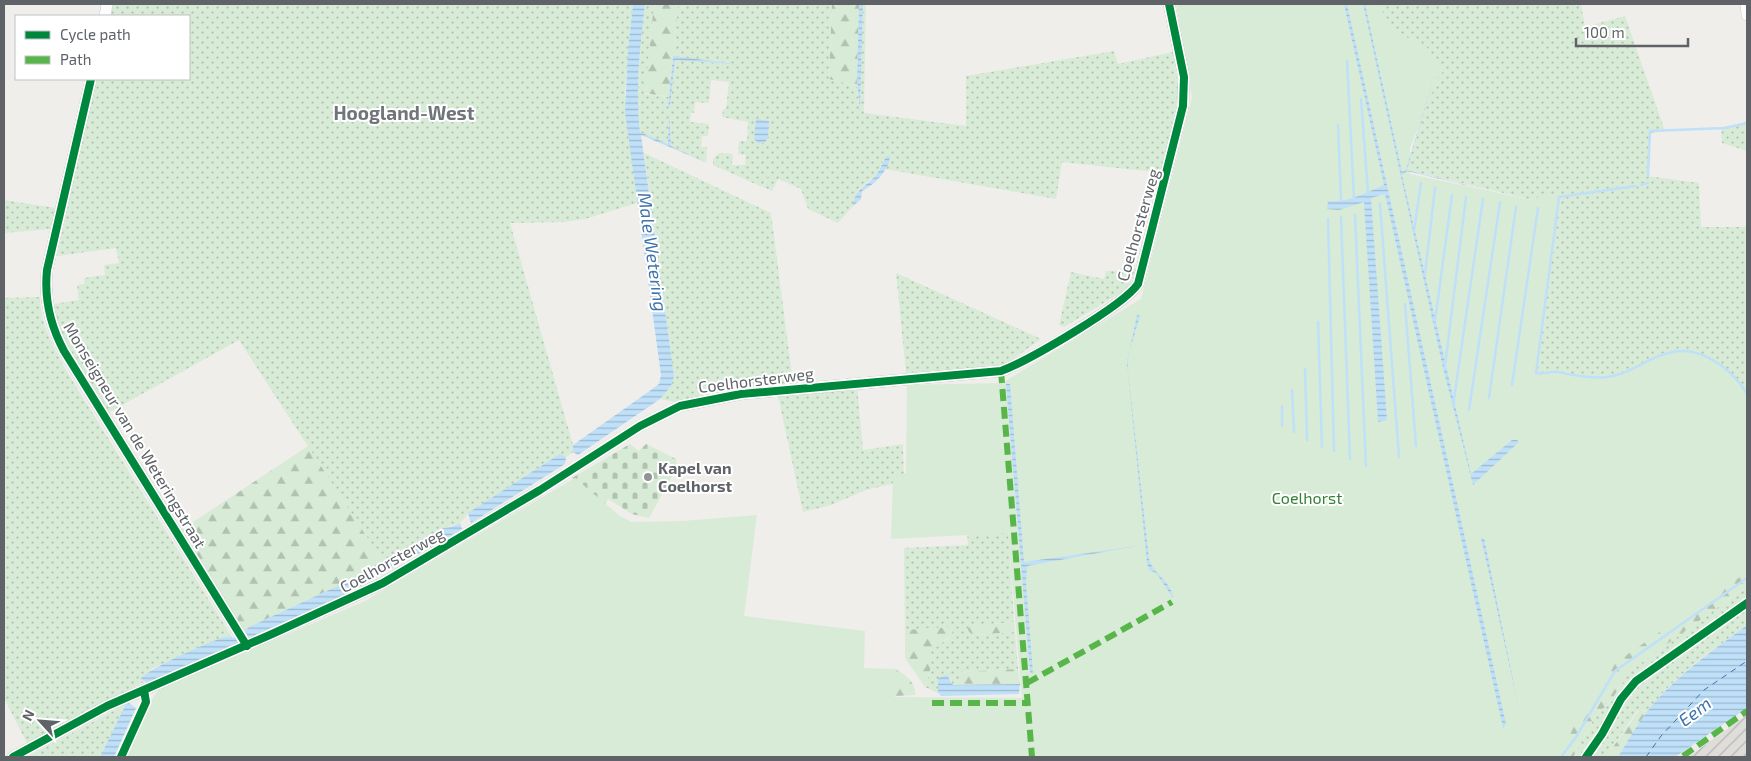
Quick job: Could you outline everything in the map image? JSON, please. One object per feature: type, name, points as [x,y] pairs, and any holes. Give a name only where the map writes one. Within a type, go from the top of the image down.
[{"type":"street","name":"Coelhorsterweg","points":[[13,757],[81,719],[389,580],[540,490],[640,426],[680,406],[741,394],[1001,370],[1022,362],[1119,304],[1138,284],[1183,106],[1184,77],[1169,4]]},
{"type":"street","points":[[1746,4],[1747,15]]},
{"type":"street","name":"Monseigneur van de Weteringstraat","points":[[91,80],[48,270],[47,299],[52,325],[69,359],[246,645]]},
{"type":"shaded area","points":[[1747,715],[1747,757],[1688,757],[1698,750]]},
{"type":"green space","points":[[112,4],[633,4],[625,94],[637,203],[585,219],[564,222],[510,223],[573,445],[573,452],[566,457],[560,455],[468,513],[460,522],[442,528],[383,562],[239,340],[108,413],[75,361],[61,333],[54,304],[79,300],[77,285],[84,284],[84,278],[105,275],[104,265],[119,263],[116,248],[57,256],[96,80],[190,80],[190,15],[109,15]]},
{"type":"green space","points":[[645,4],[654,4],[645,94],[669,97],[668,107],[670,107],[675,60],[743,65],[673,57],[678,4],[832,4],[829,79],[857,86],[860,112],[863,4],[866,4],[864,113],[966,126],[966,76],[1114,51],[1118,64],[1173,52],[1178,83],[1178,99],[1161,170],[1155,172],[1062,162],[1056,199],[885,169],[887,167],[884,159],[877,174],[858,190],[853,206],[838,223],[808,209],[801,189],[778,179],[772,191],[763,187],[775,162],[762,187],[713,165],[713,159],[719,153],[733,154],[732,165],[745,165],[746,155],[738,154],[739,141],[747,141],[748,122],[722,117],[723,109],[726,109],[729,82],[711,80],[709,103],[695,102],[694,113],[691,112],[690,122],[709,124],[708,136],[702,136],[701,147],[707,147],[706,163],[671,146],[669,112],[668,145],[640,132],[638,84]]},
{"type":"green space","points":[[654,4],[678,4],[669,97],[645,93]]},
{"type":"green space","points":[[832,4],[859,4],[857,86],[829,79]]},
{"type":"green space","name":"Coelhorst","points":[[1176,4],[1377,4],[1397,33],[1426,46],[1444,71],[1439,76],[1410,148],[1410,174],[1526,199],[1560,194],[1534,376],[1553,372],[1591,377],[1610,376],[1624,372],[1664,354],[1689,351],[1712,359],[1722,366],[1732,374],[1747,394],[1747,572],[1615,663],[1598,699],[1592,699],[1581,712],[1557,757],[127,757],[151,701],[158,690],[365,601],[575,478],[620,516],[631,522],[682,521],[757,515],[744,616],[865,631],[864,668],[896,669],[895,697],[1022,698],[1008,533],[891,539],[893,478],[906,473],[907,385],[1002,383],[1141,299],[1192,97]]},
{"type":"green space","points":[[1374,4],[1581,4],[1585,27],[1625,16],[1665,131],[1651,133],[1647,176],[1699,183],[1701,227],[1747,227],[1747,561],[1531,708],[1528,199],[1407,170],[1437,67],[1401,38]]},
{"type":"green space","points":[[1747,123],[1747,151],[1722,143],[1721,127]]},
{"type":"green space","points":[[644,153],[771,213],[793,383],[726,389],[676,402],[660,399],[671,386],[674,376]]},
{"type":"green space","points":[[4,200],[56,208],[50,229],[4,233]]},
{"type":"green space","points":[[1124,266],[1136,269],[1130,284],[1122,292],[1064,327],[1059,325],[1071,272],[1104,279],[1106,271],[1117,271]]},
{"type":"green space","points":[[896,273],[1041,339],[1009,362],[992,368],[906,373]]},
{"type":"green space","points":[[40,297],[45,326],[67,372],[232,637],[227,636],[151,669],[142,681],[144,682],[27,743],[4,698],[4,298]]},
{"type":"green space","points":[[857,386],[863,450],[903,444],[904,481],[866,490],[831,505],[803,512],[778,396]]},
{"type":"green space","points":[[630,444],[639,451],[646,444],[676,459],[677,467],[649,518],[632,514],[608,499],[605,504],[572,478]]},
{"type":"green space","points":[[308,446],[383,562],[344,583],[249,627],[244,634],[181,530]]},
{"type":"green space","points":[[1008,529],[1014,622],[970,626],[972,635],[1015,632],[1018,669],[960,672],[959,685],[953,685],[950,678],[938,678],[939,694],[925,687],[930,670],[930,647],[950,638],[950,627],[905,630],[904,548],[968,545],[967,531]]},
{"type":"green space","points":[[1747,561],[1747,586],[1630,671],[1610,702],[1596,715],[1573,757],[1539,757],[1599,668]]},
{"type":"green space","points":[[1747,586],[1747,625],[1680,676],[1647,713],[1644,710],[1637,711],[1606,757],[1573,757],[1596,715],[1610,702],[1630,671]]},
{"type":"green space","points":[[1014,622],[1015,632],[972,635],[968,630],[969,626]]},
{"type":"green space","points":[[950,627],[953,629],[952,636],[944,640],[941,646],[930,647],[930,670],[925,687],[905,658],[905,630]]},
{"type":"green space","points":[[892,669],[901,672],[912,682],[915,695],[894,696]]},
{"type":"green space","points":[[1018,669],[1020,684],[959,685],[959,672]]},
{"type":"green space","points":[[126,704],[100,757],[27,757]]},
{"type":"green space","points":[[1640,709],[1647,713],[1618,757],[1606,757]]},
{"type":"water","name":"Male Wetering","points":[[633,4],[645,4],[638,84],[640,132],[668,144],[669,112],[671,146],[705,162],[641,135],[674,376],[671,386],[660,399],[578,455],[573,452],[573,445],[659,384],[661,375],[625,112],[628,51]]},
{"type":"water","points":[[859,4],[863,5],[860,112],[857,81]]},
{"type":"water","points":[[1344,4],[1347,4],[1506,724],[1503,728],[1385,194],[1371,198],[1387,420],[1378,422],[1364,202],[1339,210],[1327,209],[1328,201],[1349,199],[1384,185]]},
{"type":"water","points":[[1363,4],[1365,4],[1402,172],[1406,170],[1436,70],[1407,170],[1506,195],[1407,171],[1402,175],[1471,474],[1512,440],[1519,442],[1473,485],[1443,368]]},
{"type":"water","points":[[673,56],[743,65],[675,60],[670,107],[668,108]]},
{"type":"water","points":[[756,119],[769,121],[768,138],[764,143],[758,143],[754,139]]},
{"type":"water","points":[[890,156],[884,172],[876,181],[862,191],[861,199],[853,206],[858,192],[876,175],[886,157]]},
{"type":"water","points":[[1137,315],[1140,316],[1130,351]]},
{"type":"water","points":[[1128,358],[1149,559],[1154,569],[1169,587],[1173,598],[1156,573],[1149,570],[1147,563],[1127,363]]},
{"type":"water","points":[[1006,384],[1010,384],[1024,562],[1137,546],[1027,566],[1026,582],[1033,674],[1030,672]]},
{"type":"water","points":[[560,454],[566,457],[565,464],[471,523],[468,513]]},
{"type":"water","points":[[460,523],[462,529],[345,595],[147,683],[141,679],[154,669],[218,639],[231,637],[237,639],[249,627],[344,583],[442,528]]},
{"type":"water","points":[[1481,538],[1484,538],[1519,709]]},
{"type":"water","name":"Eem","points":[[1747,625],[1747,708],[1675,757],[1618,757],[1644,715],[1665,691],[1699,661]]},
{"type":"water","points":[[947,675],[953,685],[1020,684],[1019,694],[941,696],[938,692],[938,678]]},
{"type":"water","points":[[129,703],[136,708],[114,757],[100,757],[126,704]]},
{"type":"waterway","points":[[1347,61],[1354,198]]},
{"type":"waterway","points":[[1361,99],[1368,192]]},
{"type":"waterway","points":[[1648,176],[1650,131],[1725,128],[1747,123]]},
{"type":"waterway","points":[[1338,125],[1341,200]]},
{"type":"waterway","points":[[1414,231],[1421,183]]},
{"type":"waterway","points":[[1641,185],[1648,183]]},
{"type":"waterway","points":[[1635,186],[1559,197],[1536,373],[1558,372],[1588,377],[1615,376],[1660,355],[1680,351],[1691,352],[1703,355],[1724,367],[1741,384],[1747,394]]},
{"type":"waterway","points":[[1425,274],[1435,188]]},
{"type":"waterway","points":[[1435,321],[1452,195]]},
{"type":"waterway","points":[[1445,366],[1466,197]]},
{"type":"waterway","points":[[1453,406],[1483,199]]},
{"type":"waterway","points":[[1469,410],[1500,202]]},
{"type":"waterway","points":[[1380,204],[1399,457]]},
{"type":"waterway","points":[[1489,398],[1516,207]]},
{"type":"waterway","points":[[1512,385],[1538,208]]},
{"type":"waterway","points":[[1355,215],[1366,466]]},
{"type":"waterway","points":[[1341,217],[1350,459]]},
{"type":"waterway","points":[[1328,219],[1334,451]]},
{"type":"waterway","points":[[1405,304],[1416,446]]},
{"type":"waterway","points":[[1318,322],[1322,447]]},
{"type":"waterway","points":[[1305,369],[1307,440]]},
{"type":"waterway","points":[[1292,390],[1294,432]]},
{"type":"waterway","points":[[1282,406],[1282,426]]},
{"type":"waterway","points":[[1561,757],[1576,737],[1615,671],[1747,578]]},
{"type":"ferry route","points":[[1646,757],[1661,736],[1704,690],[1747,661]]},
{"type":"marked path","points":[[1001,371],[1032,757]]},
{"type":"marked path","points":[[1027,683],[1172,602]]},
{"type":"marked path","points":[[932,703],[1027,703]]},
{"type":"marked path","points":[[1683,756],[1747,711]]},
{"type":"cycle path","points":[[13,757],[107,706],[383,583],[540,490],[640,426],[680,406],[741,394],[1001,371],[1052,345],[1095,319],[1129,294],[1138,284],[1183,106],[1184,77],[1169,4]]},
{"type":"cycle path","points":[[91,80],[47,270],[46,291],[49,312],[64,351],[247,646]]},
{"type":"cycle path","points":[[1586,757],[1602,734],[1621,699],[1636,681],[1747,603]]},
{"type":"cycle path","points":[[121,757],[146,702],[144,690]]},
{"type":"place","name":"Kapel van Coelhorst","points":[[648,477]]},
{"type":"district","name":"Hoogland-West","points":[[404,113]]}]
